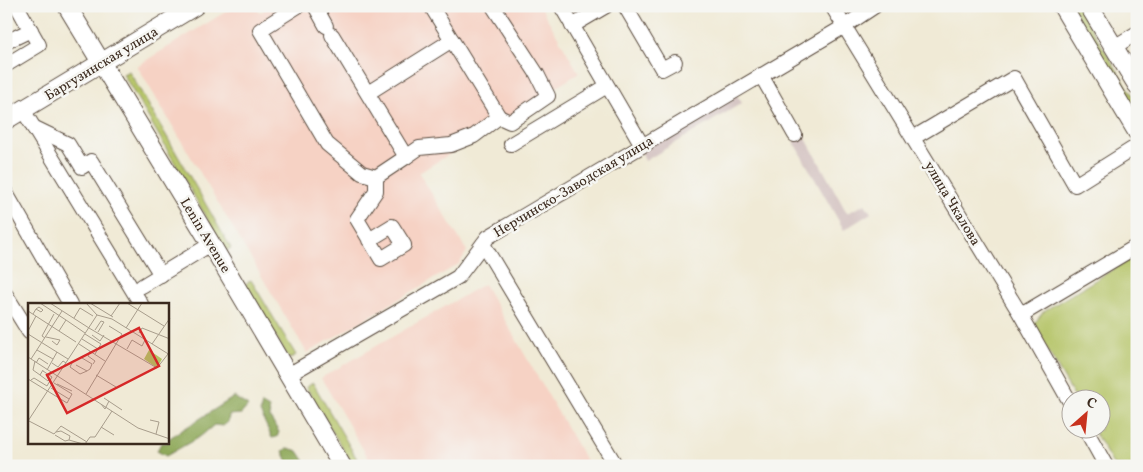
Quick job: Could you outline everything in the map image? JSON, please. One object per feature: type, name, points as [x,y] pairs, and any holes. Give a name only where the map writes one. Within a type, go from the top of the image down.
[{"type":"main road","name":"Lenin Avenue","points":[[68,6],[212,244],[342,466]]},
{"type":"main road","name":"Баргузинская улица","points":[[6,120],[195,6]]},
{"type":"main road","points":[[1062,6],[1137,132]]},
{"type":"main road","points":[[1089,6],[1134,75]]},
{"type":"street","points":[[6,65],[39,45],[17,6]]},
{"type":"street","points":[[298,6],[260,30],[327,144],[362,173],[376,176],[419,148],[451,145],[474,136],[499,117]]},
{"type":"street","points":[[314,6],[406,157]]},
{"type":"street","points":[[431,6],[499,117],[510,122],[548,96],[537,74],[494,8],[496,6]]},
{"type":"street","points":[[561,6],[642,145]]},
{"type":"street","points":[[572,26],[606,6]]},
{"type":"street","points":[[625,6],[662,69],[674,62]]},
{"type":"street","name":"улица Чкалова","points":[[832,6],[1021,315],[1063,390]]},
{"type":"street","name":"Нерчинско-Заводская улица","points":[[288,375],[458,277],[488,237],[845,26],[875,6]]},
{"type":"street","points":[[6,42],[31,30]]},
{"type":"street","points":[[1114,47],[1137,33]]},
{"type":"street","points":[[368,93],[452,40]]},
{"type":"street","points":[[761,76],[795,135]]},
{"type":"street","points":[[913,138],[1014,78],[1076,185],[1137,146]]},
{"type":"street","points":[[511,144],[607,86]]},
{"type":"street","points":[[23,110],[140,303]]},
{"type":"street","points":[[33,127],[68,144],[82,167],[92,161],[161,275]]},
{"type":"street","points":[[369,240],[357,219],[376,191],[376,176]]},
{"type":"street","points":[[6,193],[69,303]]},
{"type":"street","points":[[142,286],[212,244]]},
{"type":"street","points":[[482,244],[615,464]]},
{"type":"street","points":[[1021,315],[1137,246]]},
{"type":"street","points":[[6,295],[28,330]]},
{"type":"street","points":[[1092,440],[1106,466]]},
{"type":"shaded area","points":[[235,6],[256,6],[260,12],[270,6],[540,6],[579,73],[419,173],[467,251],[459,264],[307,353],[137,66]]},
{"type":"shaded area","points":[[736,94],[742,103],[645,161],[641,151]]},
{"type":"shaded area","points":[[804,135],[847,213],[865,204],[871,213],[844,230],[793,141]]},
{"type":"shaded area","points":[[484,284],[589,466],[373,466],[321,378]]},
{"type":"green space","points":[[1071,6],[1078,6],[1137,103],[1137,116]]},
{"type":"green space","points":[[129,71],[231,248],[226,251],[123,74]]},
{"type":"green space","points":[[1132,258],[1137,275],[1137,461],[1129,466],[1114,466],[1099,440],[1110,440],[1110,390],[1071,390],[1034,324],[1044,311]]},
{"type":"green space","points":[[251,280],[296,355],[289,359],[245,284]]},
{"type":"green space","points":[[313,383],[361,466],[353,466],[306,387]]},
{"type":"green space","points":[[234,397],[248,406],[241,414],[229,415],[228,422],[223,426],[214,425],[201,436],[166,456],[157,451],[160,444],[169,444],[169,438]]},
{"type":"green space","points":[[262,404],[269,408],[270,418],[279,432],[277,437],[272,438],[260,412]]},
{"type":"green space","points":[[288,448],[298,451],[308,466],[290,466],[283,451]]}]
